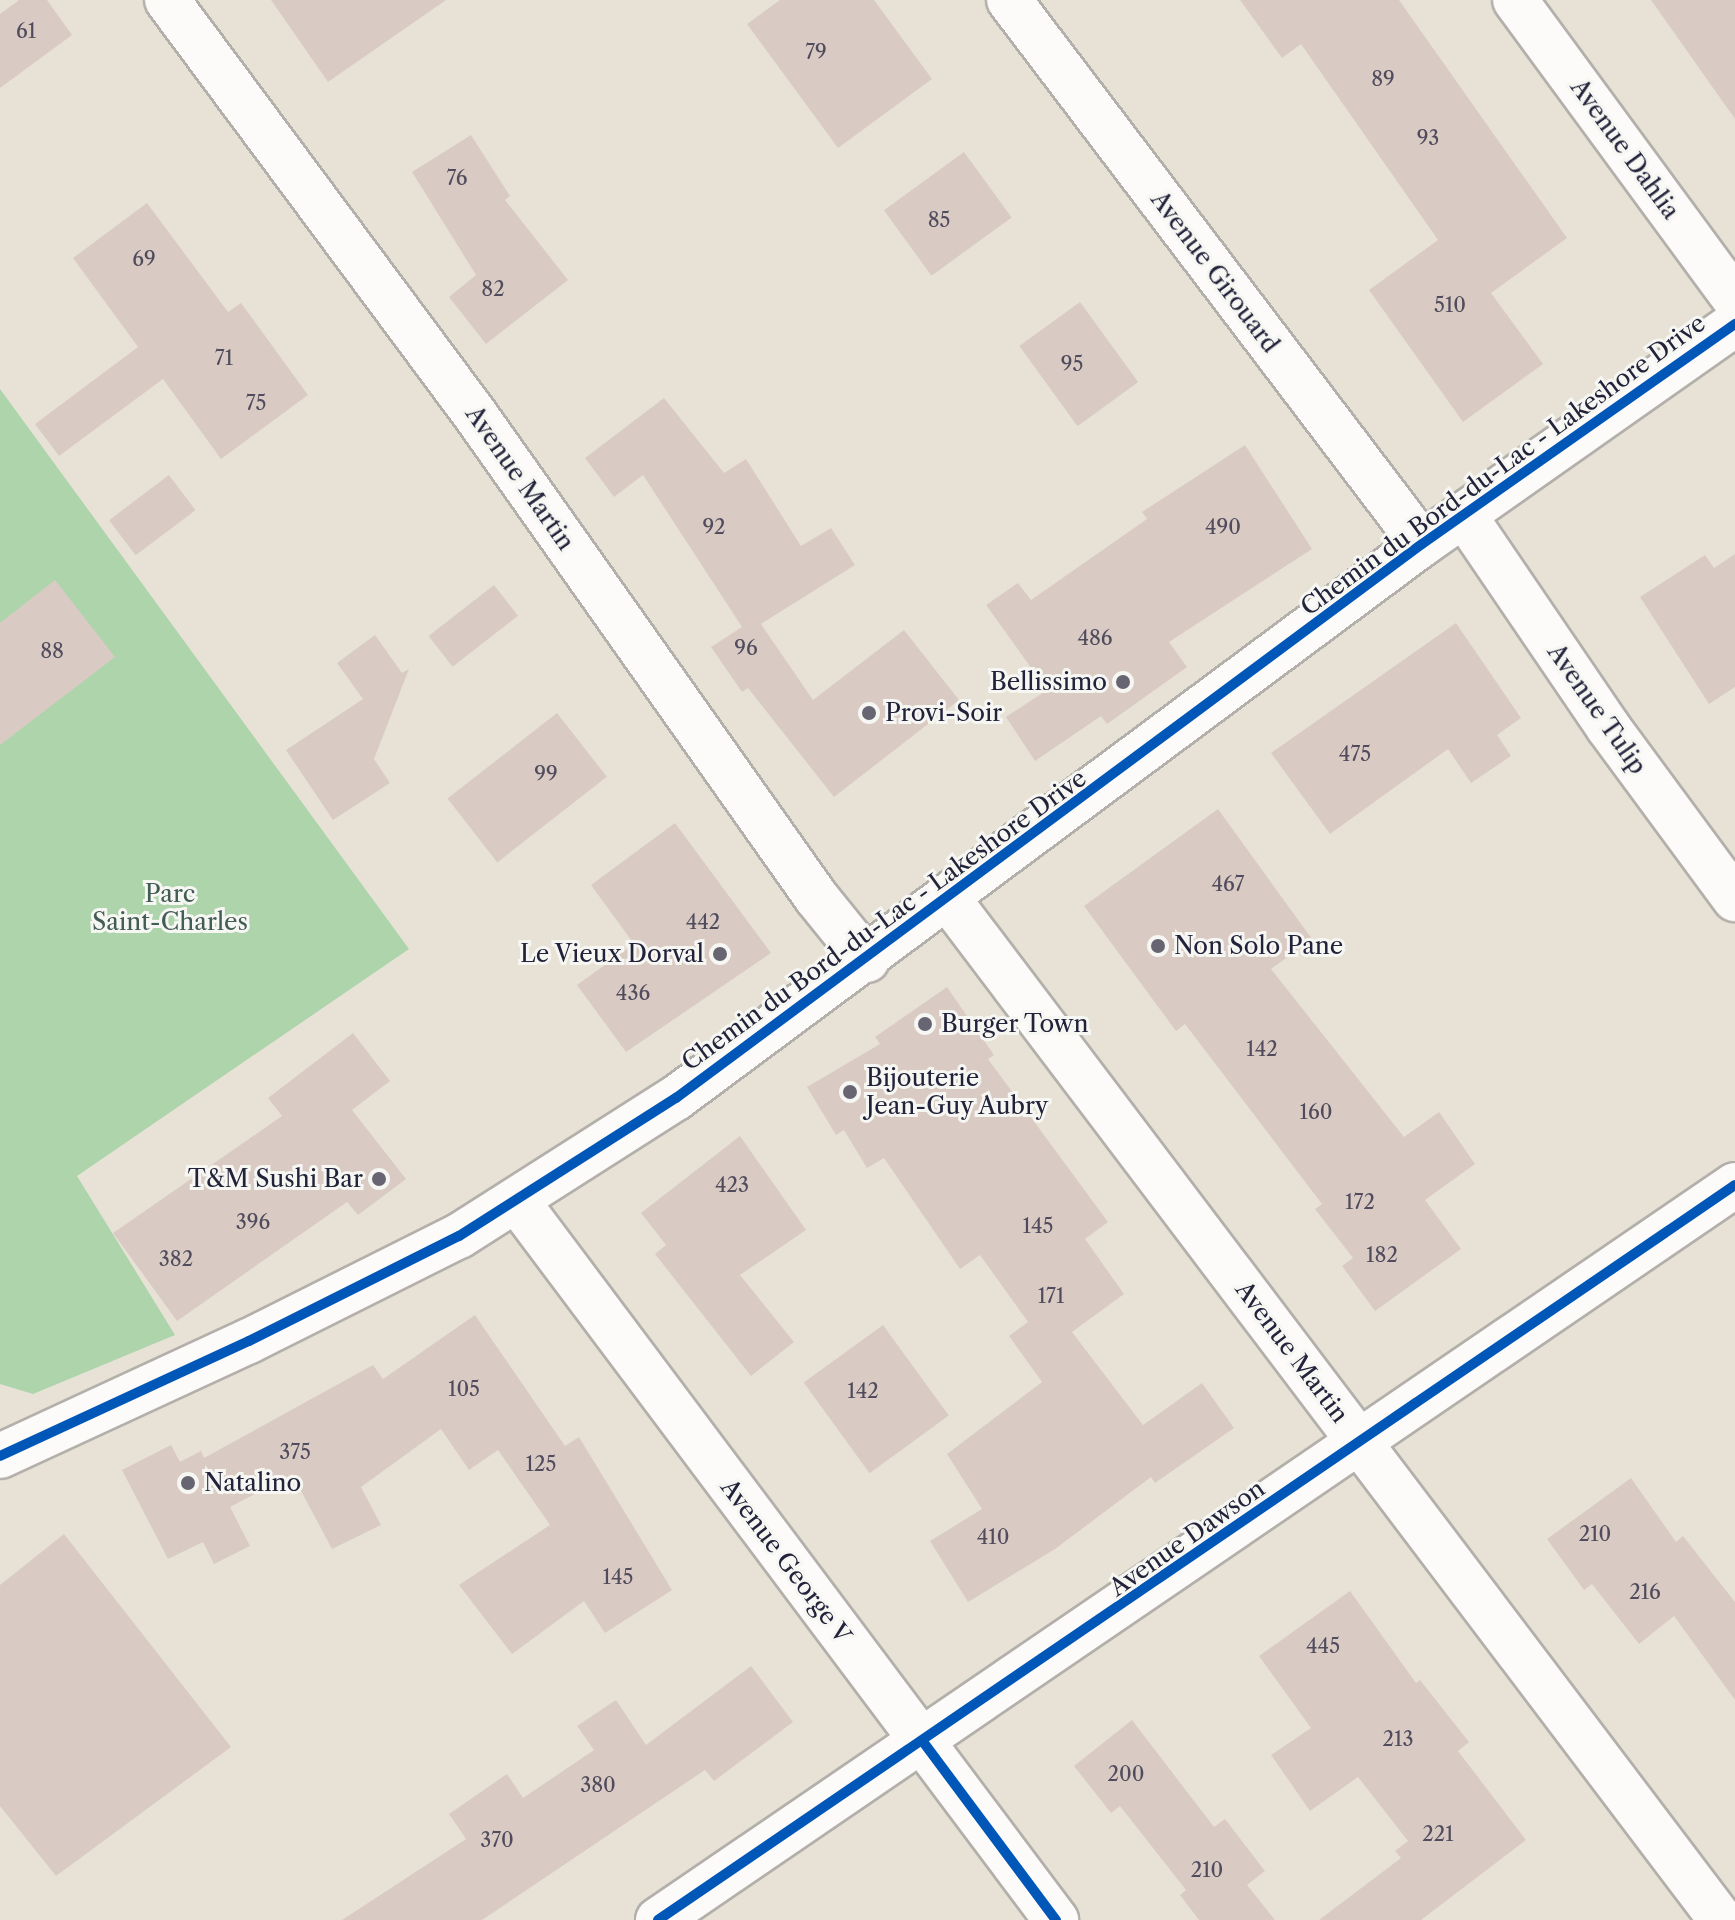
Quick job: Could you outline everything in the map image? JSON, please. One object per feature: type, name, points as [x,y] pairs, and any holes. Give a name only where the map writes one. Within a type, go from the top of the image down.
[{"type":"street","name":"Avenue Martin","points":[[167,0],[474,413],[816,897],[867,960]]},
{"type":"street","name":"Avenue Girouard","points":[[1009,0],[1422,544]]},
{"type":"street","name":"Avenue Dahlia","points":[[1515,0],[1735,299]]},
{"type":"street","name":"Chemin du Bord-du-Lac - Lakeshore Drive","points":[[5,1452],[410,1262],[517,1201],[676,1098],[949,900],[1422,544],[1735,324]]},
{"type":"street","name":"Avenue Tulip","points":[[1464,515],[1608,727],[1735,899]]},
{"type":"street","name":"Avenue Martin","points":[[949,900],[1721,1920]]},
{"type":"street","name":"Avenue Dawson","points":[[658,1920],[924,1743],[1735,1185]]},
{"type":"street","name":"Avenue George V","points":[[517,1201],[1056,1920]]},
{"type":"green space","name":"Parc Saint-Charles","points":[[0,389],[409,949],[77,1176],[175,1335],[33,1394],[0,1384]]},
{"type":"building","points":[[19,0],[47,0],[72,35],[0,88],[0,14]]},
{"type":"building","points":[[271,0],[446,0],[328,82]]},
{"type":"building","points":[[780,0],[874,0],[932,79],[838,148],[747,24]]},
{"type":"building","points":[[1240,0],[1399,0],[1567,238],[1491,293],[1543,364],[1463,422],[1369,290],[1438,240],[1301,44],[1282,58]]},
{"type":"building","points":[[1651,0],[1735,0],[1735,119]]},
{"type":"building","points":[[471,135],[510,196],[505,200],[568,280],[486,344],[449,297],[476,275],[412,172]]},
{"type":"building","points":[[964,152],[1012,218],[932,276],[884,210]]},
{"type":"building","points":[[147,203],[228,312],[241,303],[308,395],[221,459],[163,379],[59,456],[35,424],[138,347],[73,258]]},
{"type":"building","points":[[1080,302],[1138,382],[1078,426],[1019,346]]},
{"type":"building","points":[[664,398],[724,473],[746,459],[801,546],[831,528],[855,565],[761,624],[813,700],[904,630],[959,700],[834,797],[748,688],[742,692],[711,647],[742,627],[643,475],[614,497],[585,458]]},
{"type":"building","points":[[1245,445],[1312,549],[1169,642],[1187,667],[1107,724],[1101,716],[1035,761],[1006,717],[1047,690],[986,605],[1018,583],[1031,600],[1147,519],[1142,512]]},
{"type":"building","points":[[169,475],[195,510],[136,555],[109,520]]},
{"type":"building","points":[[1735,554],[1735,687],[1709,704],[1640,597],[1705,555],[1714,568]]},
{"type":"building","points":[[55,580],[115,657],[0,745],[0,623]]},
{"type":"building","points":[[494,585],[518,616],[453,667],[429,636]]},
{"type":"building","points":[[1456,623],[1521,718],[1497,735],[1511,756],[1471,783],[1448,749],[1330,834],[1271,753]]},
{"type":"building","points":[[375,635],[402,673],[409,669],[374,759],[390,783],[333,820],[286,750],[363,699],[337,663]]},
{"type":"building","points":[[557,713],[607,777],[497,862],[447,799]]},
{"type":"building","points":[[1218,809],[1312,939],[1271,969],[1404,1137],[1439,1112],[1475,1164],[1425,1200],[1461,1249],[1375,1311],[1342,1266],[1353,1258],[1315,1209],[1322,1204],[1185,1024],[1176,1031],[1084,906]]},
{"type":"building","points":[[675,823],[771,953],[626,1052],[577,985],[634,944],[591,885]]},
{"type":"building","points":[[947,987],[994,1055],[988,1059],[1108,1222],[1085,1239],[1124,1294],[1072,1332],[1143,1425],[1202,1383],[1234,1428],[1155,1483],[1151,1477],[1055,1549],[968,1602],[930,1541],[982,1509],[947,1454],[1042,1382],[1009,1336],[1028,1322],[980,1255],[960,1269],[884,1158],[867,1168],[844,1130],[836,1135],[807,1087],[880,1044],[875,1037]]},
{"type":"building","points":[[353,1033],[390,1081],[352,1110],[406,1179],[358,1215],[347,1202],[177,1321],[113,1233],[282,1116],[268,1098]]},
{"type":"building","points":[[740,1136],[806,1230],[740,1275],[794,1342],[751,1376],[655,1254],[666,1245],[641,1213]]},
{"type":"building","points":[[475,1315],[565,1446],[579,1437],[672,1590],[605,1633],[584,1601],[512,1654],[459,1585],[550,1525],[498,1450],[469,1470],[441,1429],[361,1487],[381,1525],[332,1549],[292,1474],[230,1507],[250,1546],[214,1564],[203,1542],[168,1559],[122,1470],[171,1445],[180,1462],[201,1451],[204,1458],[373,1365],[383,1379]]},
{"type":"building","points":[[883,1325],[949,1416],[870,1473],[804,1383]]},
{"type":"building","points":[[1631,1478],[1676,1542],[1683,1536],[1735,1602],[1735,1700],[1674,1616],[1639,1644],[1592,1584],[1584,1590],[1547,1539]]},
{"type":"building","points":[[64,1534],[231,1747],[56,1876],[0,1806],[0,1585]]},
{"type":"building","points":[[1350,1591],[1416,1683],[1420,1680],[1469,1742],[1458,1751],[1526,1840],[1421,1920],[1319,1920],[1401,1858],[1395,1851],[1408,1841],[1358,1777],[1310,1811],[1271,1755],[1311,1728],[1259,1656]]},
{"type":"building","points":[[751,1666],[793,1722],[714,1781],[705,1770],[482,1920],[342,1920],[466,1839],[449,1814],[507,1774],[523,1798],[594,1750],[577,1726],[616,1700],[646,1745]]},
{"type":"building","points":[[1132,1720],[1214,1827],[1225,1819],[1265,1871],[1247,1885],[1275,1920],[1199,1920],[1180,1895],[1186,1890],[1120,1806],[1111,1813],[1074,1766]]},
{"type":"cycle path","points":[[0,1456],[249,1341],[459,1236],[676,1098],[1422,544],[1735,324]]},
{"type":"cycle path","points":[[658,1920],[1735,1185]]},
{"type":"cycle path","points":[[924,1743],[1056,1920]]},
{"type":"place","name":"Bellissimo","points":[[1123,682]]},
{"type":"place","name":"Provi-Soir","points":[[869,713]]},
{"type":"place","name":"Non Solo Pane","points":[[1158,946]]},
{"type":"place","name":"Le Vieux Dorval","points":[[720,954]]},
{"type":"place","name":"Burger Town","points":[[925,1024]]},
{"type":"place","name":"Bijouterie Jean-Guy Aubry","points":[[850,1092]]},
{"type":"place","name":"T&M Sushi Bar","points":[[379,1179]]},
{"type":"place","name":"Natalino","points":[[188,1483]]}]
